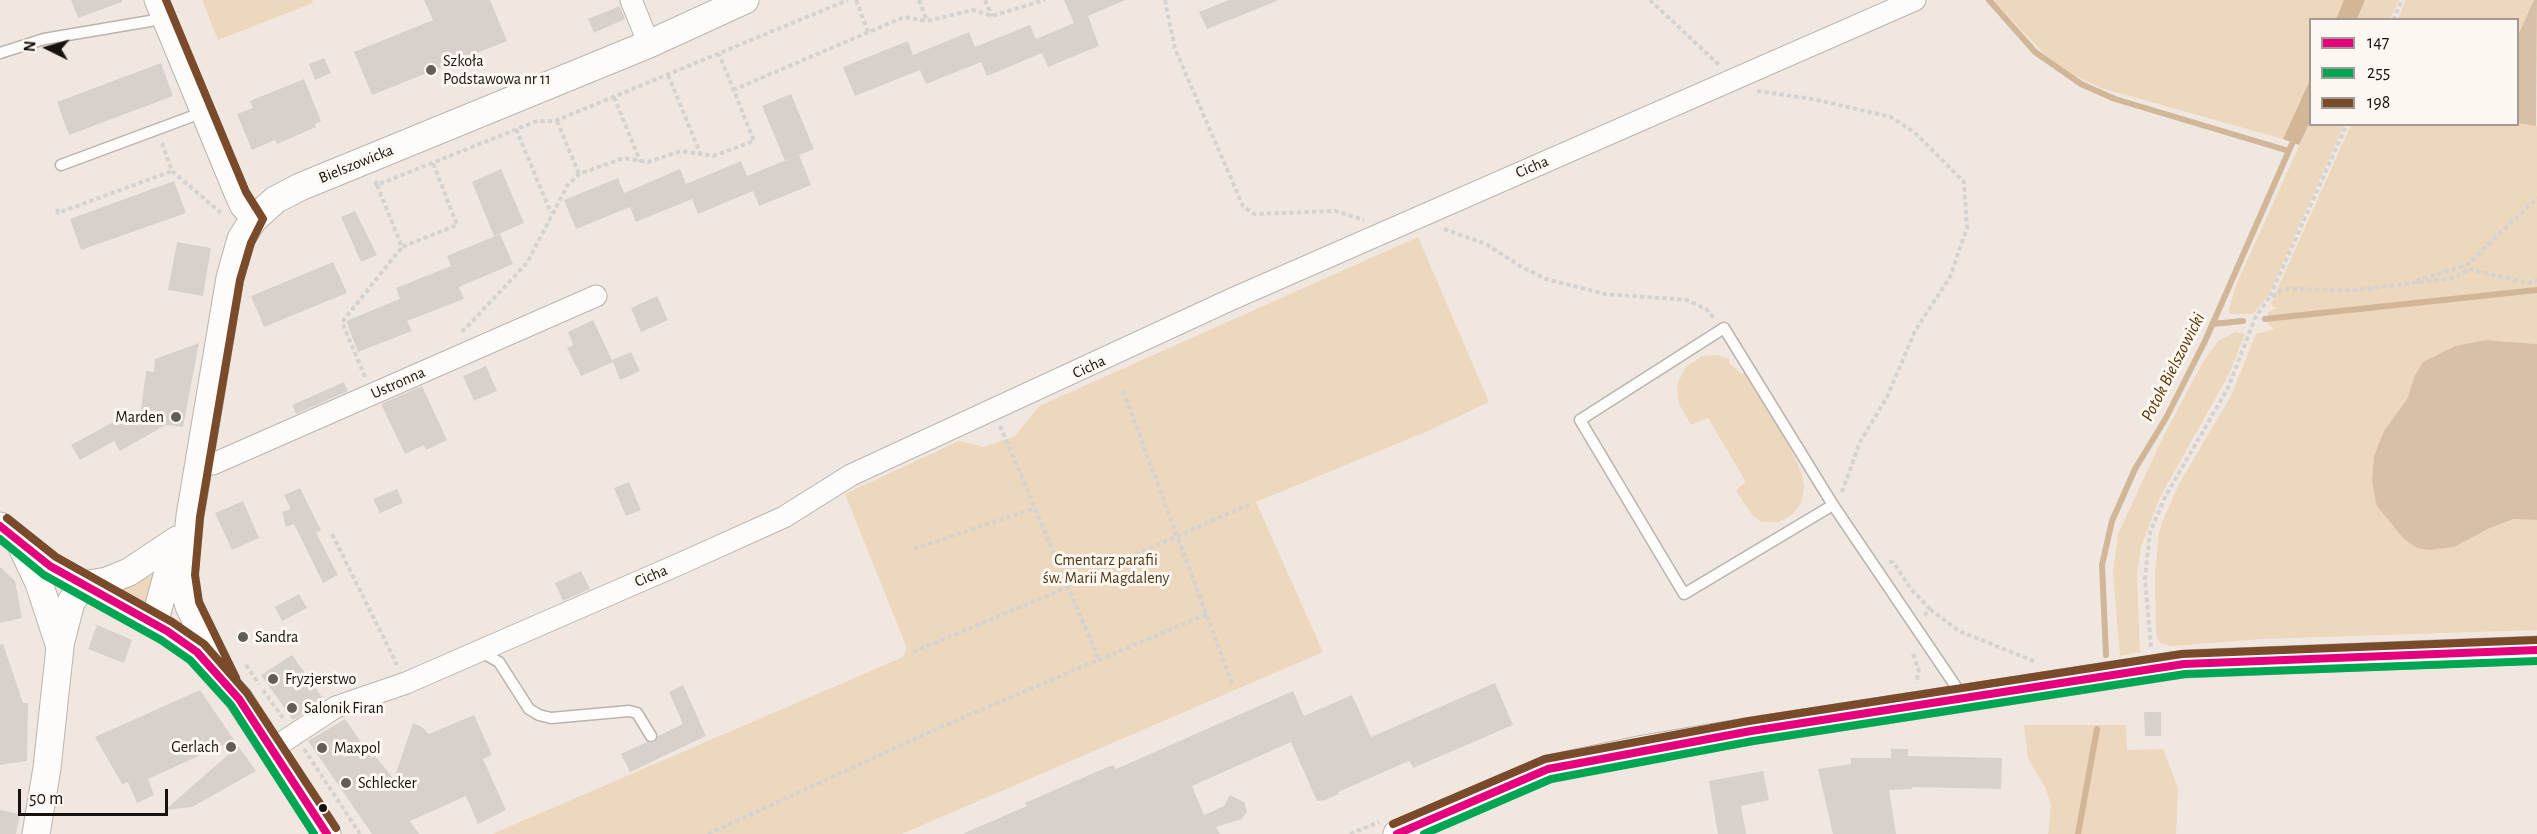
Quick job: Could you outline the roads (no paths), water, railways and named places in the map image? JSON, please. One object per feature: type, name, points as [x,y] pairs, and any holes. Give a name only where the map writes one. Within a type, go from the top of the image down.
[{"type":"street","points":[[631,0],[649,44]]},
{"type":"street","name":"Bielszowicka","points":[[154,624],[168,620],[175,614],[185,592],[190,516],[230,278],[241,240],[253,220],[275,200],[300,187],[649,44],[745,0]]},
{"type":"street","name":"Cicha","points":[[272,749],[336,707],[406,683],[784,517],[809,503],[842,479],[1321,259],[1915,0]]},
{"type":"street","points":[[159,9],[241,207],[253,220]]},
{"type":"street","name":"Ustronna","points":[[199,462],[213,464],[596,296]]},
{"type":"street","name":"Bielszowicka","points":[[154,624],[177,540],[190,516]]},
{"type":"street","points":[[0,526],[22,546],[197,652],[227,683],[327,834]]},
{"type":"street","name":"Bielszowicka","points":[[83,585],[129,572],[177,540]]},
{"type":"street","points":[[22,546],[39,583],[60,646]]},
{"type":"street","points":[[36,834],[47,768],[60,646],[71,602],[83,585]]},
{"type":"street","name":"Bielszowicka","points":[[185,592],[227,683]]},
{"type":"street","points":[[1397,834],[1548,770],[1644,749],[2091,678],[2216,662],[2537,650]]},
{"type":"lane","points":[[0,53],[159,9]]},
{"type":"lane","points":[[61,165],[201,113]]},
{"type":"lane","points":[[1833,505],[1684,594],[1580,420],[1724,328],[1833,505],[1963,698]]},
{"type":"lane","points":[[478,651],[487,653],[499,662],[529,709],[539,715],[550,718],[637,713],[651,736]]},
{"type":"waterway","points":[[1989,0],[2035,52],[2081,84],[2115,99],[2289,151]]},
{"type":"waterway","name":"Potok Bielszowicki","points":[[2106,655],[2102,565],[2112,521],[2135,469],[2166,418],[2205,341],[2295,137]]},
{"type":"waterway","points":[[2265,319],[2537,290]]},
{"type":"waterway","points":[[2212,324],[2243,321]]},
{"type":"waterway","name":"Potok Bielszowicki","points":[[2078,834],[2097,729]]},
{"type":"place","name":"Szkoła Podstawowa nr 11","points":[[431,70]]},
{"type":"place","name":"Marden","points":[[176,417]]},
{"type":"place","name":"Sandra","points":[[243,637]]},
{"type":"place","name":"Fryzjerstwo","points":[[273,679]]},
{"type":"place","name":"Salonik Firan","points":[[292,708]]},
{"type":"place","name":"Gerlach","points":[[231,747]]},
{"type":"place","name":"Maxpol","points":[[322,748]]},
{"type":"place","name":"Schlecker","points":[[346,783]]},
{"type":"park label","name":"Cmentarz parafii św. Marii Magdaleny","points":[[1106,569]]}]
